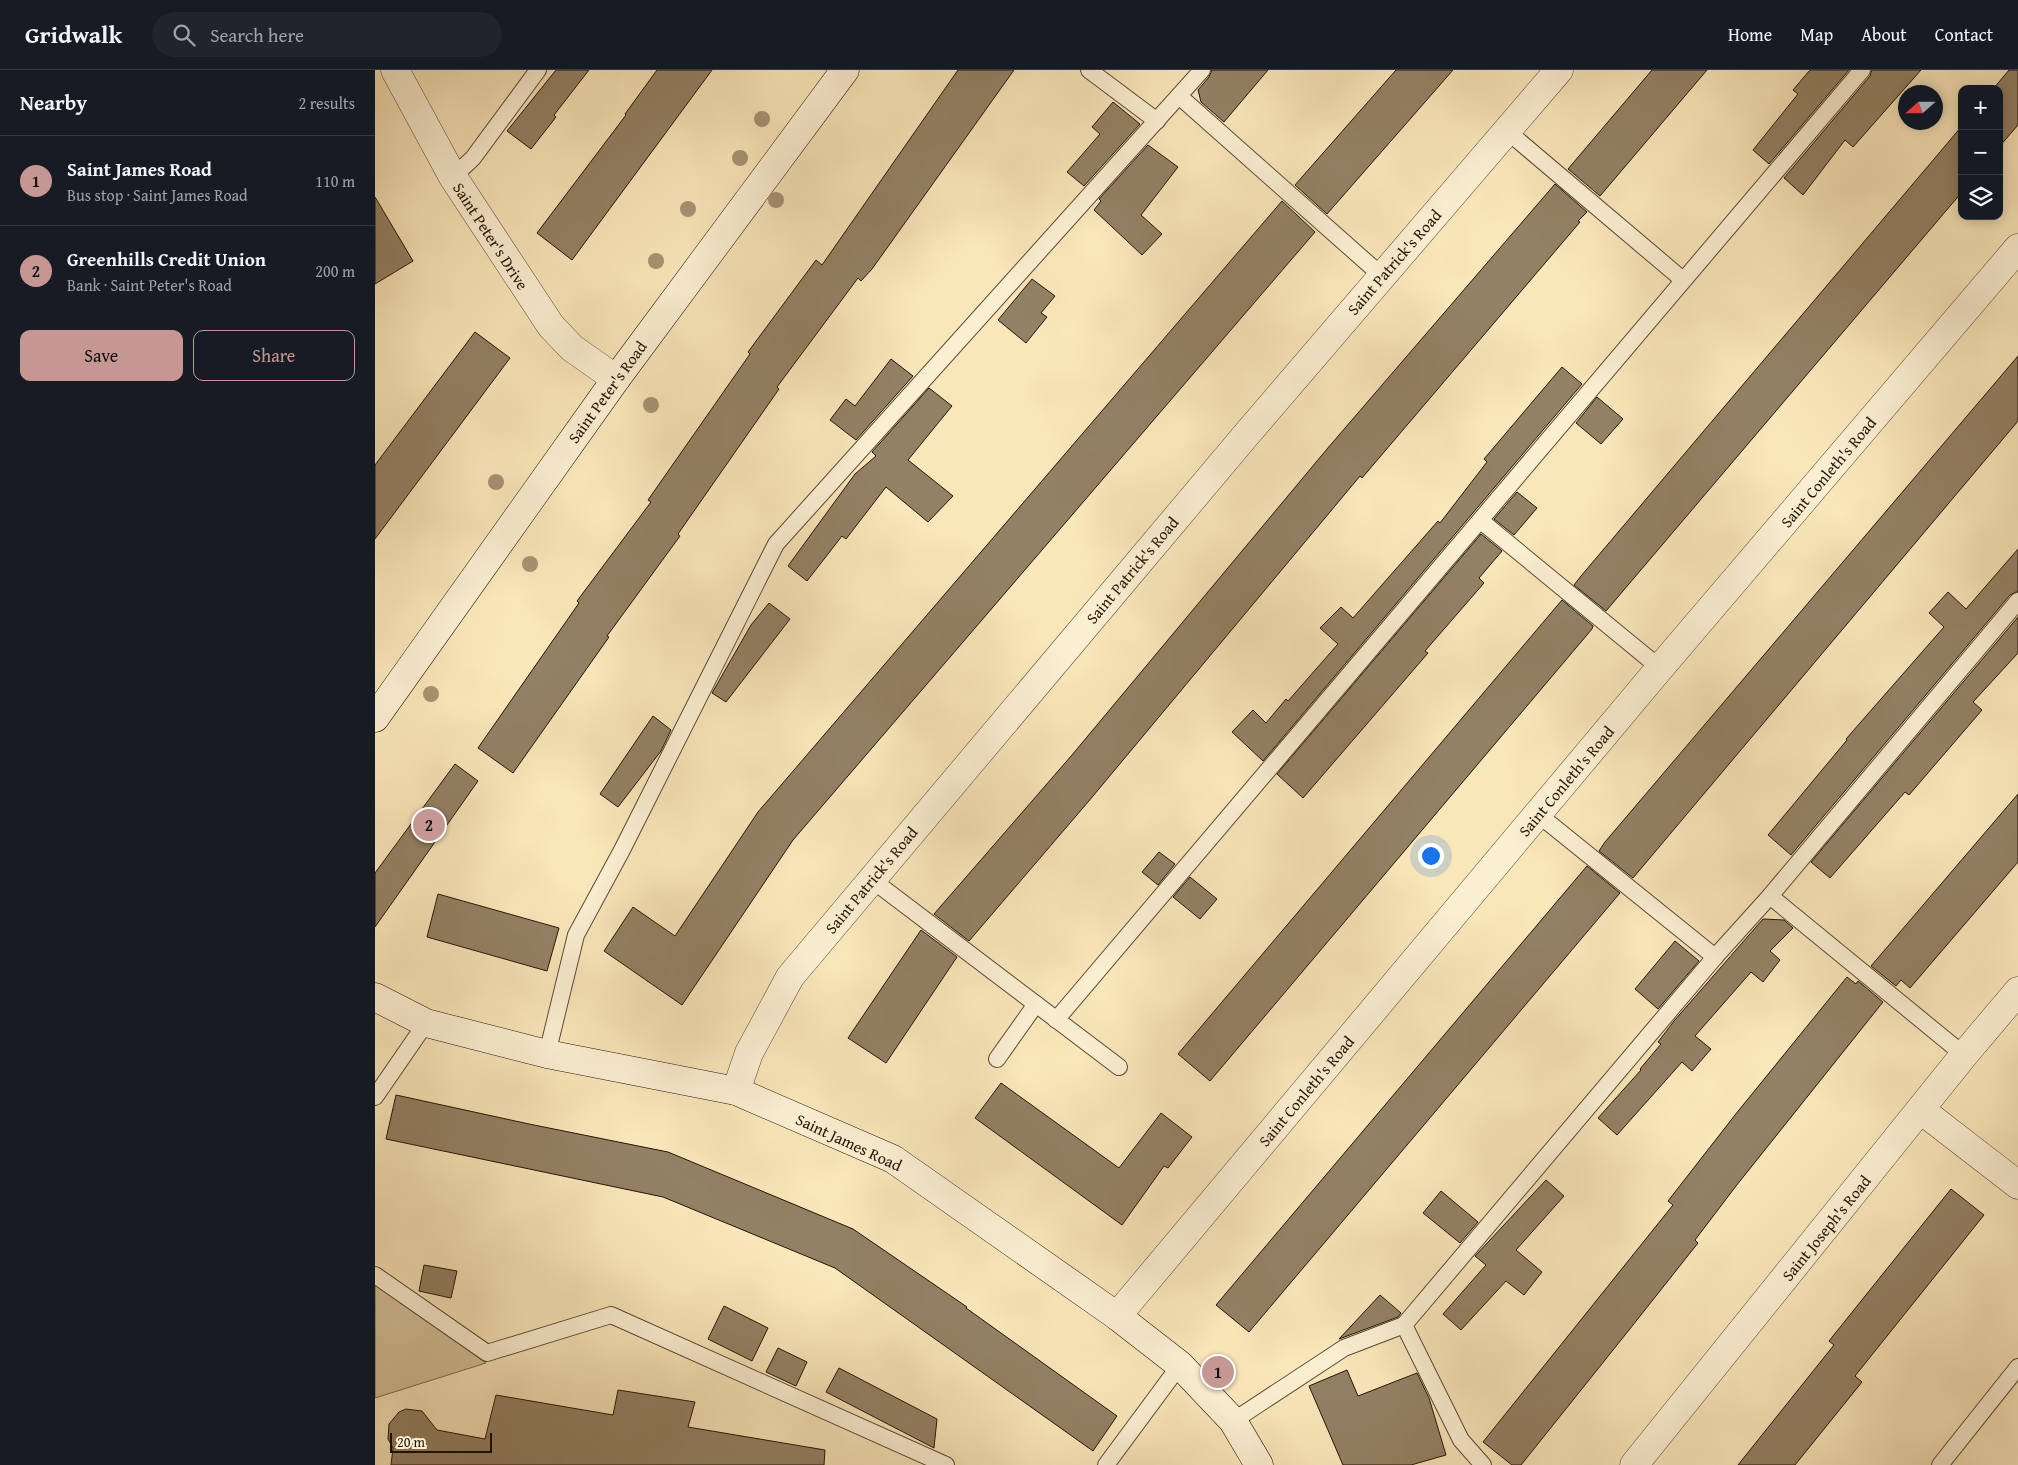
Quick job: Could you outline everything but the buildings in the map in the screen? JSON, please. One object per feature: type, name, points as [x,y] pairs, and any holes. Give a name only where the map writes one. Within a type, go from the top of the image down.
[{"type":"street","name":"Saint Peter's Drive","points":[[395,70],[453,177],[551,326],[572,348],[616,379]]},
{"type":"street","name":"Saint Peter's Road","points":[[376,713],[616,379],[845,70]]},
{"type":"street","name":"Saint Patrick's Road","points":[[736,1091],[749,1053],[790,976],[1382,276],[1559,70]]},
{"type":"street","name":"Saint Conleth's Road","points":[[1117,1316],[1539,815],[1660,668],[2018,248]]},
{"type":"street","name":"Saint Joseph's Road","points":[[1634,1465],[1964,1055],[2018,991]]},
{"type":"street","name":"Saint James Road","points":[[375,997],[426,1023],[547,1054],[736,1091],[893,1159],[1117,1316],[1180,1364],[1233,1421],[1259,1465]]},
{"type":"street","points":[[1921,1110],[2018,1185]]},
{"type":"lane","points":[[453,177],[473,158],[538,70]]},
{"type":"lane","points":[[1089,70],[1157,121]]},
{"type":"lane","points":[[547,1054],[576,935],[622,850],[776,544],[1202,70]]},
{"type":"lane","points":[[1056,1020],[1861,70]]},
{"type":"lane","points":[[1179,96],[1382,276]]},
{"type":"lane","points":[[1507,131],[1683,280]]},
{"type":"lane","points":[[1481,520],[1660,668]]},
{"type":"lane","points":[[1233,1421],[1344,1348],[1403,1325],[1715,957],[1770,896],[2018,601]]},
{"type":"lane","points":[[1539,815],[1715,957]]},
{"type":"lane","points":[[871,879],[1119,1067]]},
{"type":"lane","points":[[1770,896],[1964,1055]]},
{"type":"lane","points":[[997,1060],[1036,1004]]},
{"type":"lane","points":[[375,1097],[426,1023]]},
{"type":"lane","points":[[375,1274],[487,1353],[611,1315],[947,1465]]},
{"type":"lane","points":[[1403,1325],[1461,1440],[1483,1465]]},
{"type":"lane","points":[[1106,1465],[1180,1364]]},
{"type":"lane","points":[[1941,1465],[2018,1367]]},
{"type":"shaded area","points":[[375,1282],[486,1363],[375,1398]]},
{"type":"place","name":"Greenhills Credit Union","points":[[429,825]]},
{"type":"place","name":"Saint James Road","points":[[1218,1372]]}]
